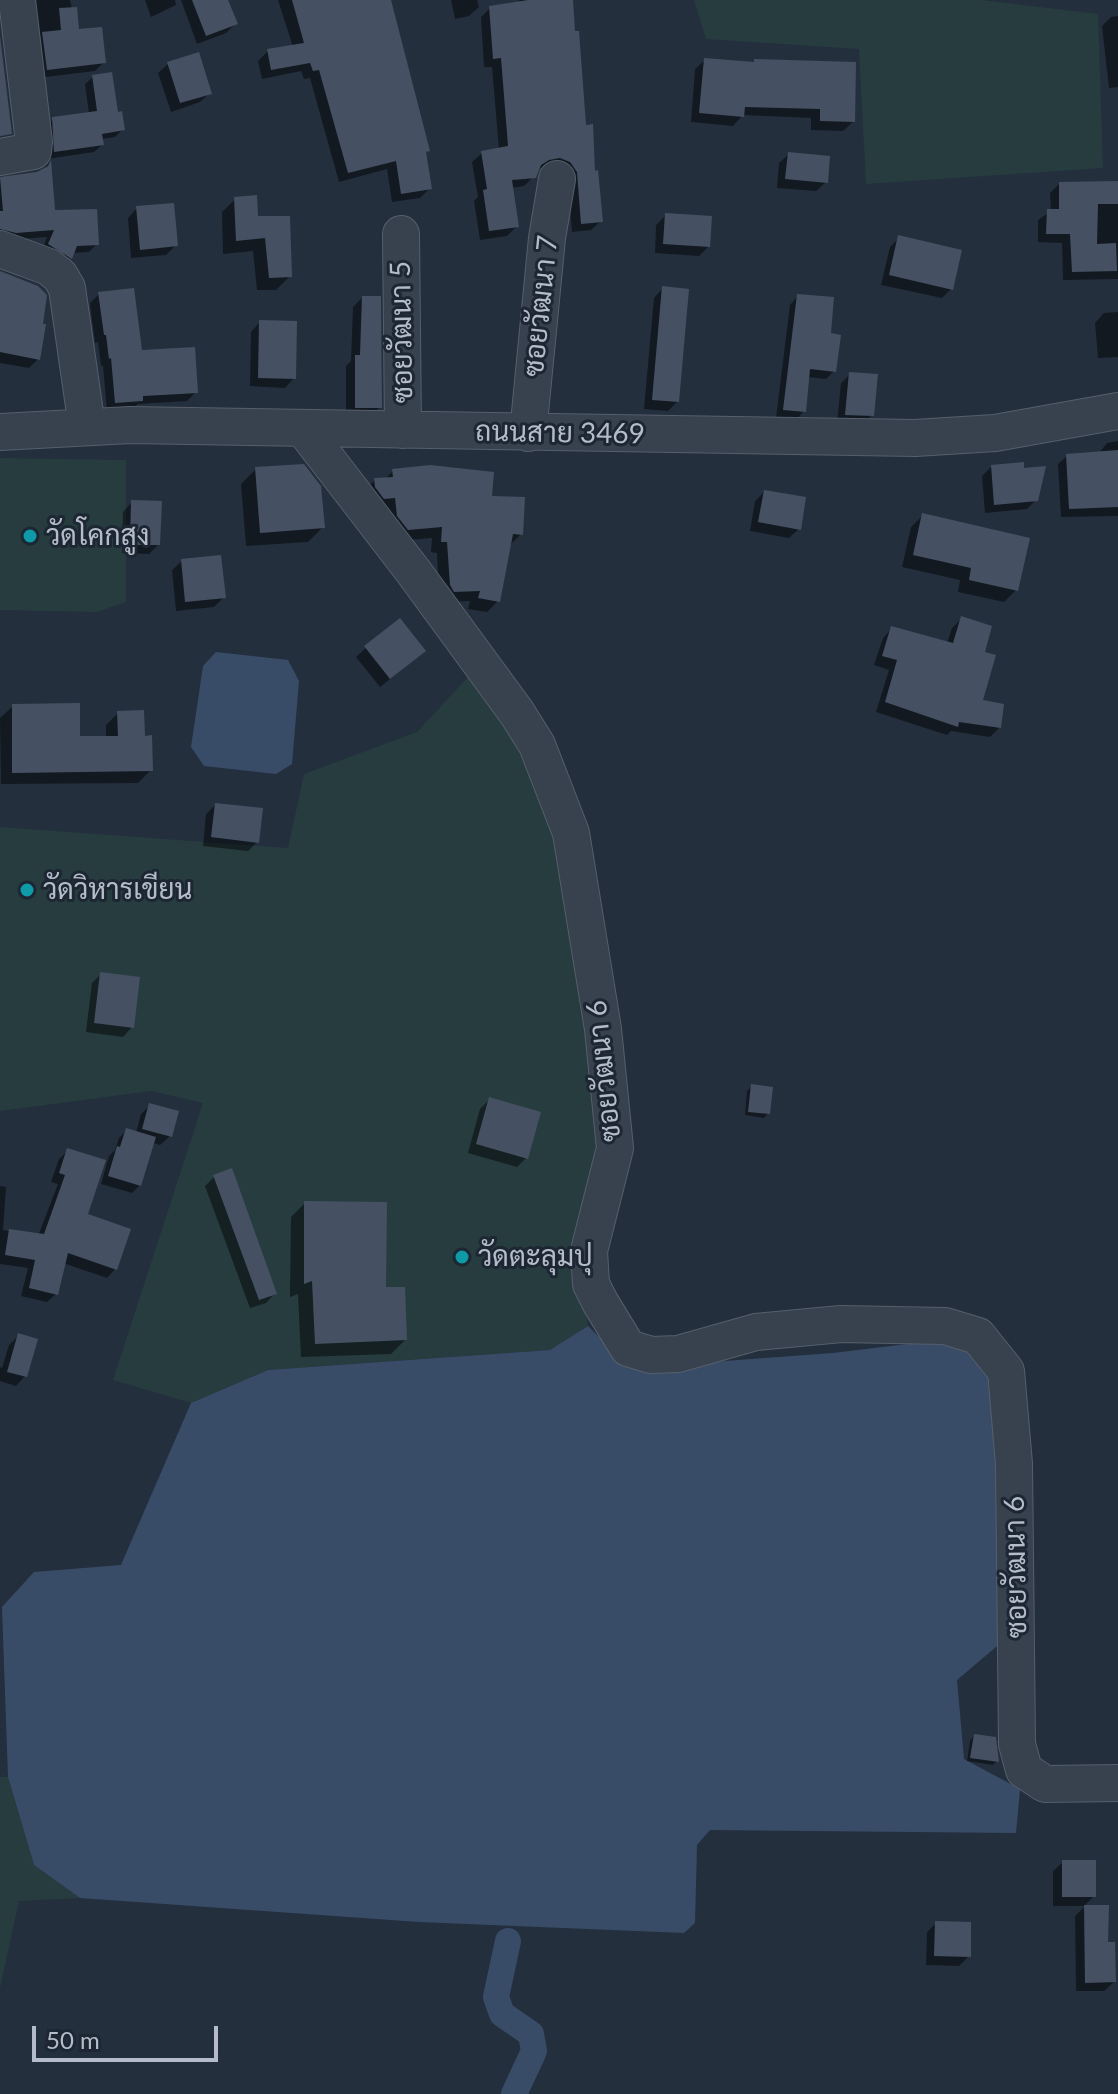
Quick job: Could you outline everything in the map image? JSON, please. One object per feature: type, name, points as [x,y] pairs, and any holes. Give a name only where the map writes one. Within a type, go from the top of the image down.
[{"type":"street","points":[[0,157],[33,151],[34,142],[17,0]]},
{"type":"street","name":"ซอยวัฒนา 7","points":[[528,433],[547,238],[557,179]]},
{"type":"street","name":"ซอยวัฒนา 5","points":[[401,234],[403,430]]},
{"type":"street","points":[[0,249],[49,267],[60,276],[67,288],[87,427]]},
{"type":"street","name":"ถนนสาย 3469","points":[[0,432],[130,425],[915,438],[995,433],[1118,411]]},
{"type":"street","name":"ซอยวัฒนา 6","points":[[303,428],[517,713],[537,745],[571,833],[603,1029],[615,1148],[589,1251],[591,1284],[628,1348],[651,1355],[678,1354],[756,1332],[841,1324],[945,1326],[978,1336],[1006,1371],[1014,1464],[1017,1744],[1024,1770],[1045,1784],[1118,1783]]},
{"type":"green space","points":[[694,0],[982,0],[1098,14],[1103,168],[866,184],[859,49],[706,39]]},
{"type":"green space","points":[[0,458],[126,460],[126,602],[97,612],[0,610]]},
{"type":"green space","points":[[482,675],[528,746],[564,845],[600,1167],[579,1272],[588,1326],[550,1350],[268,1370],[191,1403],[113,1380],[203,1103],[151,1091],[0,1111],[0,827],[288,848],[304,774],[417,732],[468,677]]},
{"type":"green space","points":[[0,1777],[8,1777],[34,1865],[80,1898],[19,1901],[0,1988]]},
{"type":"water","points":[[216,652],[288,660],[299,681],[292,764],[276,774],[204,766],[191,747],[203,666]]},
{"type":"water","points":[[588,1326],[630,1368],[833,1353],[957,1338],[991,1364],[1003,1641],[957,1680],[964,1759],[1020,1789],[1016,1833],[710,1830],[697,1845],[695,1923],[684,1933],[419,1922],[80,1898],[34,1865],[8,1777],[2,1607],[34,1572],[121,1565],[191,1403],[268,1370],[550,1350]]},
{"type":"building","points":[[192,0],[228,0],[238,24],[206,36]]},
{"type":"building","points":[[292,0],[391,0],[430,151],[426,152],[432,189],[401,194],[396,161],[348,173],[319,70],[313,71],[310,63],[271,70],[267,49],[304,43]]},
{"type":"building","points":[[528,0],[573,0],[575,31],[579,31],[586,125],[593,124],[595,171],[598,170],[603,222],[581,224],[577,172],[570,162],[560,158],[541,165],[536,178],[512,180],[519,227],[489,231],[481,151],[508,146],[501,58],[493,59],[489,6]]},
{"type":"building","points":[[77,7],[79,29],[102,27],[106,63],[47,70],[42,32],[61,30],[59,8]]},
{"type":"building","points":[[0,36],[12,134],[0,136]]},
{"type":"building","points":[[199,52],[212,94],[180,103],[167,62]]},
{"type":"building","points":[[704,58],[754,62],[754,59],[856,62],[855,122],[820,121],[820,109],[745,107],[744,117],[699,113]]},
{"type":"building","points":[[112,72],[118,112],[122,111],[125,130],[102,134],[104,145],[54,152],[52,117],[97,111],[92,75]]},
{"type":"building","points":[[788,152],[830,156],[828,183],[785,179]]},
{"type":"building","points":[[51,160],[55,210],[97,209],[99,245],[77,246],[72,259],[48,244],[54,230],[16,233],[0,229],[0,211],[3,211],[0,177],[37,172],[48,166]]},
{"type":"building","points":[[1118,181],[1118,204],[1098,204],[1097,244],[1116,243],[1117,271],[1072,272],[1070,234],[1046,234],[1047,209],[1059,209],[1059,182]]},
{"type":"building","points":[[257,195],[258,216],[290,216],[292,277],[269,278],[265,238],[236,241],[234,197]]},
{"type":"building","points":[[174,203],[178,246],[140,250],[136,206]]},
{"type":"building","points":[[665,213],[712,216],[710,247],[663,244]]},
{"type":"building","points":[[898,235],[962,250],[953,290],[889,275]]},
{"type":"building","points":[[0,271],[38,286],[47,295],[40,360],[0,352]]},
{"type":"building","points":[[662,286],[689,289],[679,402],[652,400]]},
{"type":"building","points":[[134,288],[142,350],[195,347],[198,393],[143,396],[143,401],[115,403],[111,358],[104,335],[98,292]]},
{"type":"building","points":[[797,294],[834,297],[831,333],[841,335],[836,372],[810,369],[806,412],[783,410]]},
{"type":"building","points":[[362,296],[381,296],[382,408],[355,408],[355,355],[360,355]]},
{"type":"building","points":[[259,320],[297,321],[296,379],[258,378]]},
{"type":"building","points":[[849,372],[878,374],[874,416],[845,415]]},
{"type":"building","points":[[1118,450],[1118,507],[1069,509],[1066,454]]},
{"type":"building","points":[[1024,462],[1024,468],[1046,466],[1038,501],[994,505],[991,465]]},
{"type":"building","points":[[304,464],[321,486],[325,528],[260,533],[255,467]]},
{"type":"building","points":[[430,465],[494,472],[492,496],[525,497],[523,535],[513,534],[500,602],[478,598],[480,591],[454,592],[450,585],[447,542],[441,542],[442,527],[408,530],[397,516],[395,498],[384,499],[375,487],[374,478],[393,477],[392,469]]},
{"type":"building","points":[[764,490],[806,497],[801,530],[758,522]]},
{"type":"building","points":[[131,500],[162,501],[160,545],[130,545]]},
{"type":"building","points":[[922,513],[1030,538],[1018,591],[969,580],[971,568],[913,555]]},
{"type":"building","points":[[221,555],[226,598],[185,602],[181,559]]},
{"type":"building","points":[[961,616],[992,626],[985,652],[996,655],[983,700],[1004,704],[1001,728],[959,722],[958,727],[885,702],[897,660],[882,656],[891,626],[953,643]]},
{"type":"building","points":[[400,618],[426,651],[390,679],[364,646]]},
{"type":"building","points":[[80,703],[80,736],[118,736],[117,711],[144,710],[145,736],[152,735],[153,771],[12,773],[12,704]]},
{"type":"building","points":[[215,803],[263,808],[259,843],[211,837]]},
{"type":"building","points":[[100,972],[140,977],[134,1028],[94,1023]]},
{"type":"building","points":[[751,1084],[773,1087],[770,1114],[748,1112]]},
{"type":"building","points":[[489,1097],[541,1112],[528,1159],[476,1144]]},
{"type":"building","points":[[149,1103],[179,1111],[172,1137],[142,1129]]},
{"type":"building","points":[[126,1128],[156,1137],[141,1186],[108,1176]]},
{"type":"building","points":[[67,1148],[106,1160],[88,1214],[131,1229],[117,1270],[68,1253],[58,1295],[29,1288],[35,1260],[5,1255],[9,1229],[44,1234],[65,1175],[59,1173]]},
{"type":"building","points":[[232,1168],[277,1294],[259,1300],[213,1175]]},
{"type":"building","points":[[304,1201],[387,1202],[386,1287],[405,1287],[407,1340],[315,1344],[312,1281],[304,1284]]},
{"type":"building","points":[[18,1333],[38,1339],[27,1377],[7,1372]]},
{"type":"building","points":[[974,1734],[996,1737],[999,1762],[970,1758]]},
{"type":"building","points":[[1062,1860],[1096,1860],[1096,1897],[1062,1897]]},
{"type":"building","points":[[1084,1905],[1109,1905],[1108,1942],[1115,1942],[1116,1982],[1085,1983]]},
{"type":"building","points":[[935,1921],[971,1922],[971,1957],[934,1956]]},
{"type":"waterway","points":[[508,1941],[496,1997],[502,2014],[531,2034],[534,2051],[514,2094]]},
{"type":"place","name":"วัดโคกสูง","points":[[30,536]]},
{"type":"place","name":"วัดวิหารเขียน","points":[[27,890]]},
{"type":"place","name":"วัดตะลุมปุ","points":[[462,1257]]}]
